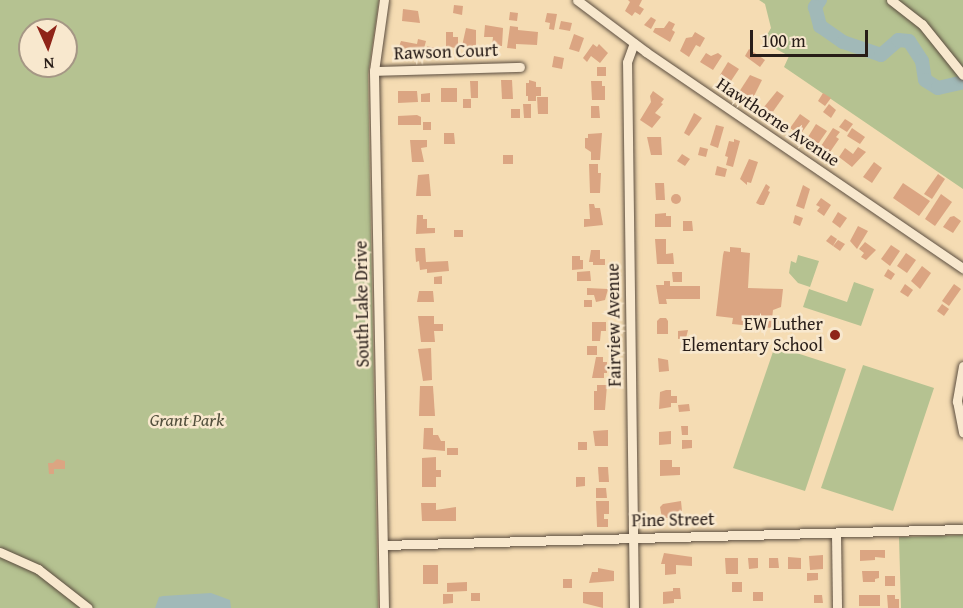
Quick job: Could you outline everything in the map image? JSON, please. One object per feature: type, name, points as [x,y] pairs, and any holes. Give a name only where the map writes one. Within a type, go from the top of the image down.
[{"type":"street","name":"South Lake Drive","points":[[384,0],[374,71],[384,608]]},
{"type":"street","name":"Hawthorne Avenue","points":[[577,0],[634,43],[963,268]]},
{"type":"street","points":[[891,0],[922,24],[960,71]]},
{"type":"street","name":"Fairview Avenue","points":[[634,43],[627,62],[634,608]]},
{"type":"street","name":"Rawson Court","points":[[374,71],[520,67]]},
{"type":"street","points":[[963,366],[957,400],[963,432]]},
{"type":"street","name":"Pine Street","points":[[383,545],[963,529]]},
{"type":"street","points":[[836,534],[837,608]]},
{"type":"street","points":[[0,552],[38,569],[88,608]]},
{"type":"green space","name":"Grant Park","points":[[0,0],[379,0],[368,75],[378,608],[0,608]]},
{"type":"green space","points":[[759,0],[963,0],[963,189],[784,67],[789,56],[763,42],[771,28],[765,4]]},
{"type":"green space","points":[[798,255],[819,261],[810,287],[798,283],[789,273],[791,261],[796,263]]},
{"type":"green space","points":[[854,282],[874,289],[861,326],[803,307],[809,289],[847,302]]},
{"type":"green space","points":[[775,346],[846,369],[805,491],[733,468]]},
{"type":"green space","points":[[863,365],[934,388],[893,511],[821,488]]},
{"type":"green space","points":[[963,535],[963,608],[901,608],[899,537]]},
{"type":"water","points":[[211,593],[230,600],[231,608],[155,608],[159,597]]},
{"type":"building","points":[[628,0],[642,0],[639,6],[644,9],[640,15],[635,12],[632,16],[625,11],[630,2]]},
{"type":"building","points":[[454,5],[463,6],[462,15],[453,13]]},
{"type":"building","points":[[403,9],[418,11],[420,23],[402,21]]},
{"type":"building","points":[[510,12],[518,13],[517,21],[509,20]]},
{"type":"building","points":[[547,13],[557,14],[554,30],[549,29],[550,23],[545,22]]},
{"type":"building","points":[[651,17],[656,20],[651,29],[644,25]]},
{"type":"building","points":[[561,21],[572,23],[570,31],[559,29]]},
{"type":"building","points":[[669,21],[675,24],[672,30],[675,32],[670,42],[653,32],[655,28],[664,28]]},
{"type":"building","points":[[485,25],[503,28],[502,46],[492,46],[493,37],[484,37]]},
{"type":"building","points":[[510,26],[518,27],[518,30],[538,32],[537,45],[516,44],[516,49],[507,48]]},
{"type":"building","points":[[466,28],[476,30],[476,45],[472,48],[462,46]]},
{"type":"building","points":[[446,32],[453,32],[453,37],[458,37],[458,46],[455,48],[446,46]]},
{"type":"building","points":[[695,32],[705,38],[700,47],[696,45],[689,57],[680,51],[686,38],[692,37]]},
{"type":"building","points":[[574,34],[584,38],[579,52],[569,49]]},
{"type":"building","points":[[418,39],[426,41],[422,56],[397,52],[401,41],[417,44]]},
{"type":"building","points":[[593,44],[597,47],[599,44],[608,53],[600,63],[591,56],[587,62],[583,58]]},
{"type":"building","points":[[427,46],[435,48],[434,56],[425,55]]},
{"type":"building","points":[[749,49],[765,60],[760,67],[745,56]]},
{"type":"building","points":[[706,53],[711,56],[718,53],[722,56],[713,70],[700,62]]},
{"type":"building","points":[[554,56],[564,58],[562,69],[552,67]]},
{"type":"building","points":[[728,62],[739,69],[729,84],[720,75]]},
{"type":"building","points":[[597,67],[606,67],[606,76],[597,76]]},
{"type":"building","points":[[750,75],[762,80],[753,98],[739,92]]},
{"type":"building","points":[[501,80],[512,80],[513,99],[502,99]]},
{"type":"building","points":[[529,80],[536,82],[536,87],[541,87],[541,96],[536,96],[536,101],[528,101],[528,96],[526,96],[526,83],[529,83]]},
{"type":"building","points":[[470,81],[478,81],[478,98],[471,98]]},
{"type":"building","points":[[591,81],[602,81],[602,86],[605,86],[605,100],[592,100]]},
{"type":"building","points":[[441,88],[457,88],[457,102],[441,102]]},
{"type":"building","points":[[398,91],[417,91],[418,102],[398,103]]},
{"type":"building","points":[[653,91],[664,99],[661,103],[663,104],[655,113],[661,117],[652,128],[640,120],[651,102],[650,96]]},
{"type":"building","points":[[777,91],[784,96],[772,113],[764,107]]},
{"type":"building","points":[[430,93],[430,102],[421,102],[421,94]]},
{"type":"building","points":[[823,93],[831,98],[825,106],[818,101]]},
{"type":"building","points":[[537,97],[548,97],[548,114],[538,114]]},
{"type":"building","points":[[463,99],[471,99],[471,108],[463,108]]},
{"type":"building","points":[[523,104],[531,104],[531,118],[524,118]]},
{"type":"building","points":[[829,104],[836,110],[831,118],[823,112]]},
{"type":"building","points":[[591,106],[599,106],[600,118],[591,118]]},
{"type":"building","points":[[511,109],[520,109],[520,118],[511,118]]},
{"type":"building","points":[[694,113],[702,118],[689,136],[684,133]]},
{"type":"building","points":[[800,114],[810,121],[800,135],[790,128]]},
{"type":"building","points":[[417,115],[421,117],[421,125],[398,125],[398,116]]},
{"type":"building","points":[[845,119],[853,124],[847,132],[839,127]]},
{"type":"building","points":[[423,122],[431,122],[431,130],[423,130]]},
{"type":"building","points":[[816,124],[827,131],[818,144],[808,137]]},
{"type":"building","points":[[716,125],[724,127],[718,148],[710,145]]},
{"type":"building","points":[[833,128],[840,132],[836,137],[839,139],[830,152],[821,146]]},
{"type":"building","points":[[852,128],[865,137],[860,144],[847,136]]},
{"type":"building","points":[[444,133],[454,133],[455,144],[444,144]]},
{"type":"building","points":[[602,133],[600,160],[591,160],[591,152],[585,148],[585,138],[588,138],[588,134]]},
{"type":"building","points":[[647,137],[661,137],[662,155],[651,155]]},
{"type":"building","points":[[734,139],[740,141],[733,167],[726,165],[728,157],[725,156],[729,141],[734,142]]},
{"type":"building","points":[[410,140],[427,140],[427,147],[421,148],[424,162],[412,162]]},
{"type":"building","points":[[700,147],[708,149],[706,157],[698,155]]},
{"type":"building","points":[[858,147],[866,152],[852,167],[839,157],[845,148],[853,154]]},
{"type":"building","points":[[682,154],[690,159],[685,166],[677,161]]},
{"type":"building","points":[[503,155],[513,155],[513,164],[503,164]]},
{"type":"building","points":[[749,159],[758,162],[751,183],[747,182],[747,185],[740,179]]},
{"type":"building","points":[[874,162],[882,168],[872,183],[863,177]]},
{"type":"building","points":[[589,164],[598,164],[598,173],[601,173],[600,193],[590,193]]},
{"type":"building","points":[[717,166],[727,169],[725,177],[715,175]]},
{"type":"building","points":[[429,174],[431,196],[416,196],[418,175]]},
{"type":"building","points":[[938,174],[945,179],[932,199],[924,194]]},
{"type":"building","points":[[655,183],[664,183],[665,200],[656,200]]},
{"type":"building","points":[[903,183],[930,201],[919,216],[893,198]]},
{"type":"building","points":[[766,184],[770,187],[768,191],[770,192],[764,205],[760,205],[756,203]]},
{"type":"building","points":[[803,185],[810,189],[804,209],[796,206]]},
{"type":"building","points":[[676,194],[680,195],[680,203],[676,204],[672,203],[671,199],[672,195]]},
{"type":"building","points":[[941,194],[952,202],[935,226],[925,219]]},
{"type":"building","points":[[821,198],[831,205],[824,216],[817,211],[820,207],[816,205]]},
{"type":"building","points":[[589,204],[600,208],[603,225],[584,227],[584,219],[590,219]]},
{"type":"building","points":[[838,212],[847,218],[840,228],[832,222]]},
{"type":"building","points":[[666,213],[666,216],[671,216],[671,227],[655,227],[655,214]]},
{"type":"building","points":[[417,215],[423,215],[423,219],[427,219],[427,228],[435,228],[435,233],[416,234]]},
{"type":"building","points":[[795,215],[803,218],[800,226],[793,223]]},
{"type":"building","points":[[954,216],[961,221],[953,233],[943,227],[950,217]]},
{"type":"building","points":[[683,221],[692,221],[693,231],[683,231]]},
{"type":"building","points":[[858,226],[868,231],[857,249],[850,241]]},
{"type":"building","points":[[454,230],[463,230],[463,237],[454,237]]},
{"type":"building","points":[[831,235],[837,239],[833,246],[826,241]]},
{"type":"building","points":[[655,239],[666,239],[666,254],[673,253],[674,264],[657,264]]},
{"type":"building","points":[[838,240],[845,244],[840,251],[833,246]]},
{"type":"building","points":[[865,242],[876,250],[866,260],[861,257],[864,253],[859,249]]},
{"type":"building","points":[[891,245],[900,251],[890,266],[881,259]]},
{"type":"building","points":[[730,247],[741,248],[741,252],[750,253],[748,288],[783,289],[781,307],[773,310],[771,328],[732,324],[733,318],[716,316],[723,255],[724,251],[730,252]]},
{"type":"building","points":[[415,248],[425,248],[426,262],[448,261],[449,271],[427,273],[427,269],[420,270],[419,261],[416,262]]},
{"type":"building","points":[[591,250],[600,250],[600,259],[605,259],[605,265],[593,265],[593,262],[589,262]]},
{"type":"building","points":[[906,253],[916,260],[907,273],[897,266]]},
{"type":"building","points":[[572,256],[580,256],[580,260],[583,260],[583,269],[572,270]]},
{"type":"building","points":[[922,266],[931,273],[920,289],[911,281]]},
{"type":"building","points":[[888,269],[895,274],[891,280],[884,276]]},
{"type":"building","points":[[590,271],[591,281],[577,281],[577,272]]},
{"type":"building","points":[[672,272],[682,272],[682,282],[673,282]]},
{"type":"building","points":[[442,276],[442,284],[434,284],[434,277]]},
{"type":"building","points":[[664,281],[670,281],[670,286],[700,286],[700,299],[666,299],[667,304],[659,304],[656,285],[664,285]]},
{"type":"building","points":[[905,284],[913,290],[908,297],[900,292]]},
{"type":"building","points":[[954,284],[961,289],[949,306],[942,301]]},
{"type":"building","points":[[587,288],[608,289],[605,300],[596,302],[594,295],[587,295]]},
{"type":"building","points":[[419,291],[433,291],[434,302],[417,302]]},
{"type":"building","points":[[584,300],[592,300],[592,307],[584,307]]},
{"type":"building","points":[[942,304],[949,309],[944,316],[937,311]]},
{"type":"building","points":[[418,316],[434,316],[434,324],[443,324],[443,331],[434,331],[435,342],[421,342]]},
{"type":"building","points":[[660,318],[666,318],[668,321],[668,334],[657,334],[657,321]]},
{"type":"building","points":[[592,322],[606,322],[606,331],[601,331],[600,341],[592,341]]},
{"type":"building","points":[[688,330],[686,338],[678,339],[678,331]]},
{"type":"building","points":[[587,346],[597,346],[597,355],[587,355]]},
{"type":"building","points":[[431,348],[432,380],[423,381],[418,349]]},
{"type":"building","points":[[596,357],[603,357],[603,362],[607,362],[607,373],[604,373],[604,378],[592,378]]},
{"type":"building","points":[[658,358],[668,360],[669,371],[659,372]]},
{"type":"building","points":[[597,385],[607,385],[605,410],[594,410],[594,391],[597,391]]},
{"type":"building","points":[[420,386],[433,386],[435,416],[419,416]]},
{"type":"building","points":[[671,390],[671,396],[677,396],[677,403],[671,403],[671,407],[659,409],[660,392]]},
{"type":"building","points":[[689,404],[690,411],[679,412],[678,405]]},
{"type":"building","points":[[681,426],[688,426],[688,435],[682,435]]},
{"type":"building","points":[[424,428],[433,428],[433,435],[438,435],[441,441],[445,441],[445,451],[423,449]]},
{"type":"building","points":[[608,430],[608,446],[595,446],[593,431]]},
{"type":"building","points":[[671,431],[671,444],[659,445],[659,432]]},
{"type":"building","points":[[682,440],[692,440],[692,448],[682,449]]},
{"type":"building","points":[[578,442],[587,442],[587,450],[578,450]]},
{"type":"building","points":[[447,448],[458,448],[458,455],[447,455]]},
{"type":"building","points":[[436,457],[436,470],[441,470],[441,477],[436,477],[436,487],[422,487],[422,458]]},
{"type":"building","points":[[57,459],[65,461],[65,469],[54,469],[54,474],[49,474],[48,463],[53,463]]},
{"type":"building","points":[[660,460],[672,460],[672,467],[680,467],[680,475],[660,476]]},
{"type":"building","points":[[598,467],[608,467],[609,482],[599,482]]},
{"type":"building","points":[[576,477],[585,477],[585,486],[576,487]]},
{"type":"building","points":[[596,488],[606,488],[607,498],[596,498]]},
{"type":"building","points":[[596,501],[609,501],[609,514],[604,514],[604,519],[608,519],[608,527],[597,527]]},
{"type":"building","points":[[681,501],[682,511],[674,512],[675,518],[662,518],[660,507],[663,504]]},
{"type":"building","points":[[421,503],[436,503],[436,510],[456,507],[456,521],[422,521]]},
{"type":"building","points":[[860,550],[885,550],[885,558],[875,557],[875,560],[860,561]]},
{"type":"building","points":[[664,553],[692,557],[692,566],[676,565],[676,574],[665,575],[665,564],[661,564]]},
{"type":"building","points":[[823,555],[823,569],[810,570],[809,556]]},
{"type":"building","points":[[788,557],[801,558],[801,569],[788,569]]},
{"type":"building","points":[[725,558],[738,558],[738,574],[726,574]]},
{"type":"building","points":[[748,558],[758,558],[758,568],[749,569]]},
{"type":"building","points":[[769,558],[778,558],[779,568],[769,568]]},
{"type":"building","points":[[423,565],[438,565],[438,584],[423,584]]},
{"type":"building","points":[[598,568],[614,571],[614,581],[589,583],[592,572],[598,572]]},
{"type":"building","points":[[862,571],[879,571],[879,578],[875,579],[875,582],[863,582]]},
{"type":"building","points":[[807,573],[818,573],[818,580],[807,581]]},
{"type":"building","points":[[885,576],[895,576],[895,586],[885,586]]},
{"type":"building","points":[[563,579],[572,579],[572,588],[563,588]]},
{"type":"building","points":[[467,582],[467,591],[447,592],[447,583]]},
{"type":"building","points":[[732,582],[742,582],[742,592],[732,592]]},
{"type":"building","points":[[673,588],[680,588],[681,599],[674,599],[674,603],[663,604],[663,592],[673,591]]},
{"type":"building","points":[[583,592],[603,592],[603,608],[583,603]]},
{"type":"building","points":[[753,592],[763,592],[763,601],[753,601]]},
{"type":"building","points":[[471,593],[480,593],[480,601],[471,601]]},
{"type":"building","points":[[443,594],[453,594],[453,603],[443,604]]},
{"type":"building","points":[[814,595],[822,595],[823,603],[814,603]]},
{"type":"building","points":[[859,595],[880,595],[880,606],[859,606]]},
{"type":"building","points":[[887,595],[895,595],[895,599],[899,599],[899,608],[888,608]]},
{"type":"waterway","points":[[820,0],[815,7],[820,26],[843,42],[881,55],[898,40],[909,41],[922,61],[925,80],[938,88],[963,82]]},
{"type":"place","name":"EW Luther Elementary School","points":[[835,335]]}]
